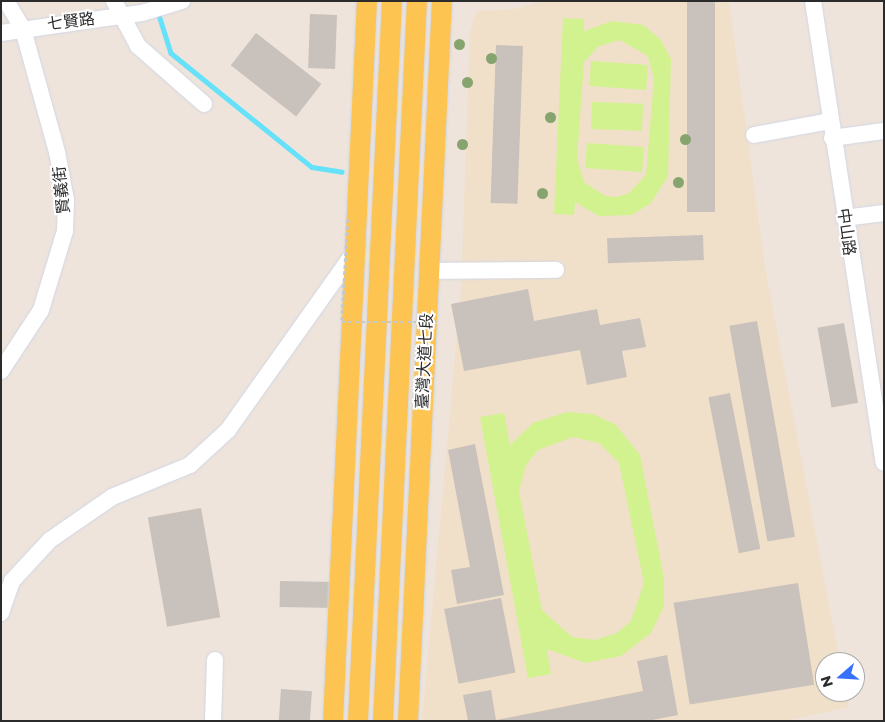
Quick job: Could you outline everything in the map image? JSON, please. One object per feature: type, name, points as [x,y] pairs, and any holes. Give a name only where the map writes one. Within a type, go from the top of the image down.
[{"type":"main road","points":[[333,721],[367,1]]},
{"type":"main road","points":[[358,721],[392,1]]},
{"type":"main road","name":"臺灣大道七段","points":[[383,721],[417,1]]},
{"type":"main road","name":"臺灣大道七段","points":[[408,721],[442,1]]},
{"type":"street","name":"賢義街","points":[[1,371],[41,310],[65,231],[66,200],[57,152],[23,28],[6,1]]},
{"type":"street","points":[[114,1],[138,46],[204,104]]},
{"type":"street","name":"中山路","points":[[813,1],[844,218],[881,432],[884,463]]},
{"type":"street","name":"七賢路","points":[[1,33],[23,28],[142,13],[179,2]]},
{"type":"street","points":[[754,135],[830,121]]},
{"type":"street","points":[[832,138],[884,131]]},
{"type":"street","points":[[844,218],[884,213]]},
{"type":"street","points":[[1,614],[12,581],[50,540],[112,497],[190,465],[228,430],[355,251]]},
{"type":"street","points":[[430,271],[556,270]]},
{"type":"street","points":[[213,721],[215,660]]},
{"type":"path","points":[[348,219],[342,322],[437,322]]},
{"type":"shaded area","points":[[542,1],[729,1],[765,267],[838,652],[815,652],[815,702],[848,702],[849,707],[785,721],[422,721],[461,291],[470,32],[476,11],[515,9]]},
{"type":"green space","points":[[563,18],[584,19],[584,31],[612,21],[643,25],[660,39],[671,59],[668,176],[651,203],[632,215],[599,216],[575,202],[574,215],[554,214]],"holes":[[[620,40],[648,56],[654,79],[646,175],[629,193],[617,197],[605,196],[584,182],[577,158],[584,62],[599,46]]]},
{"type":"green space","points":[[591,61],[648,65],[646,90],[589,86]]},
{"type":"green space","points":[[592,102],[643,104],[642,131],[591,129]]},
{"type":"green space","points":[[587,143],[644,147],[642,172],[585,168]]},
{"type":"green space","points":[[567,412],[593,414],[616,425],[640,455],[664,578],[664,606],[651,633],[621,656],[585,663],[547,649],[551,674],[528,678],[480,417],[504,413],[510,445],[533,423]],"holes":[[[573,437],[599,443],[619,463],[644,583],[631,621],[617,633],[595,640],[572,637],[542,610],[519,491],[526,465],[538,450]]]},
{"type":"building","points":[[687,1],[715,1],[715,212],[687,212]]},
{"type":"building","points":[[310,14],[337,15],[335,69],[308,68]]},
{"type":"building","points":[[256,33],[321,84],[296,116],[231,65]]},
{"type":"building","points":[[496,45],[523,46],[517,204],[490,203]]},
{"type":"building","points":[[703,235],[704,260],[608,263],[607,238]]},
{"type":"building","points":[[528,289],[534,321],[597,309],[600,325],[640,318],[646,347],[622,351],[627,377],[587,385],[580,350],[464,371],[451,304]]},
{"type":"building","points":[[757,321],[795,537],[767,542],[729,326]]},
{"type":"building","points":[[844,323],[858,403],[831,407],[817,328]]},
{"type":"building","points":[[730,393],[760,549],[739,553],[708,397]]},
{"type":"building","points":[[475,444],[504,595],[457,604],[451,570],[470,567],[448,450]]},
{"type":"building","points":[[201,508],[220,617],[167,627],[148,517]]},
{"type":"building","points":[[280,581],[337,582],[337,608],[280,607]]},
{"type":"building","points":[[798,583],[814,685],[690,704],[674,603]]},
{"type":"building","points":[[501,598],[516,673],[459,684],[444,609]]},
{"type":"building","points":[[667,655],[678,715],[647,721],[468,721],[463,695],[491,690],[496,720],[643,691],[637,661]]},
{"type":"building","points":[[281,689],[312,691],[310,721],[279,721]]},
{"type":"waterway","points":[[158,12],[171,53],[312,167],[342,172]]}]
